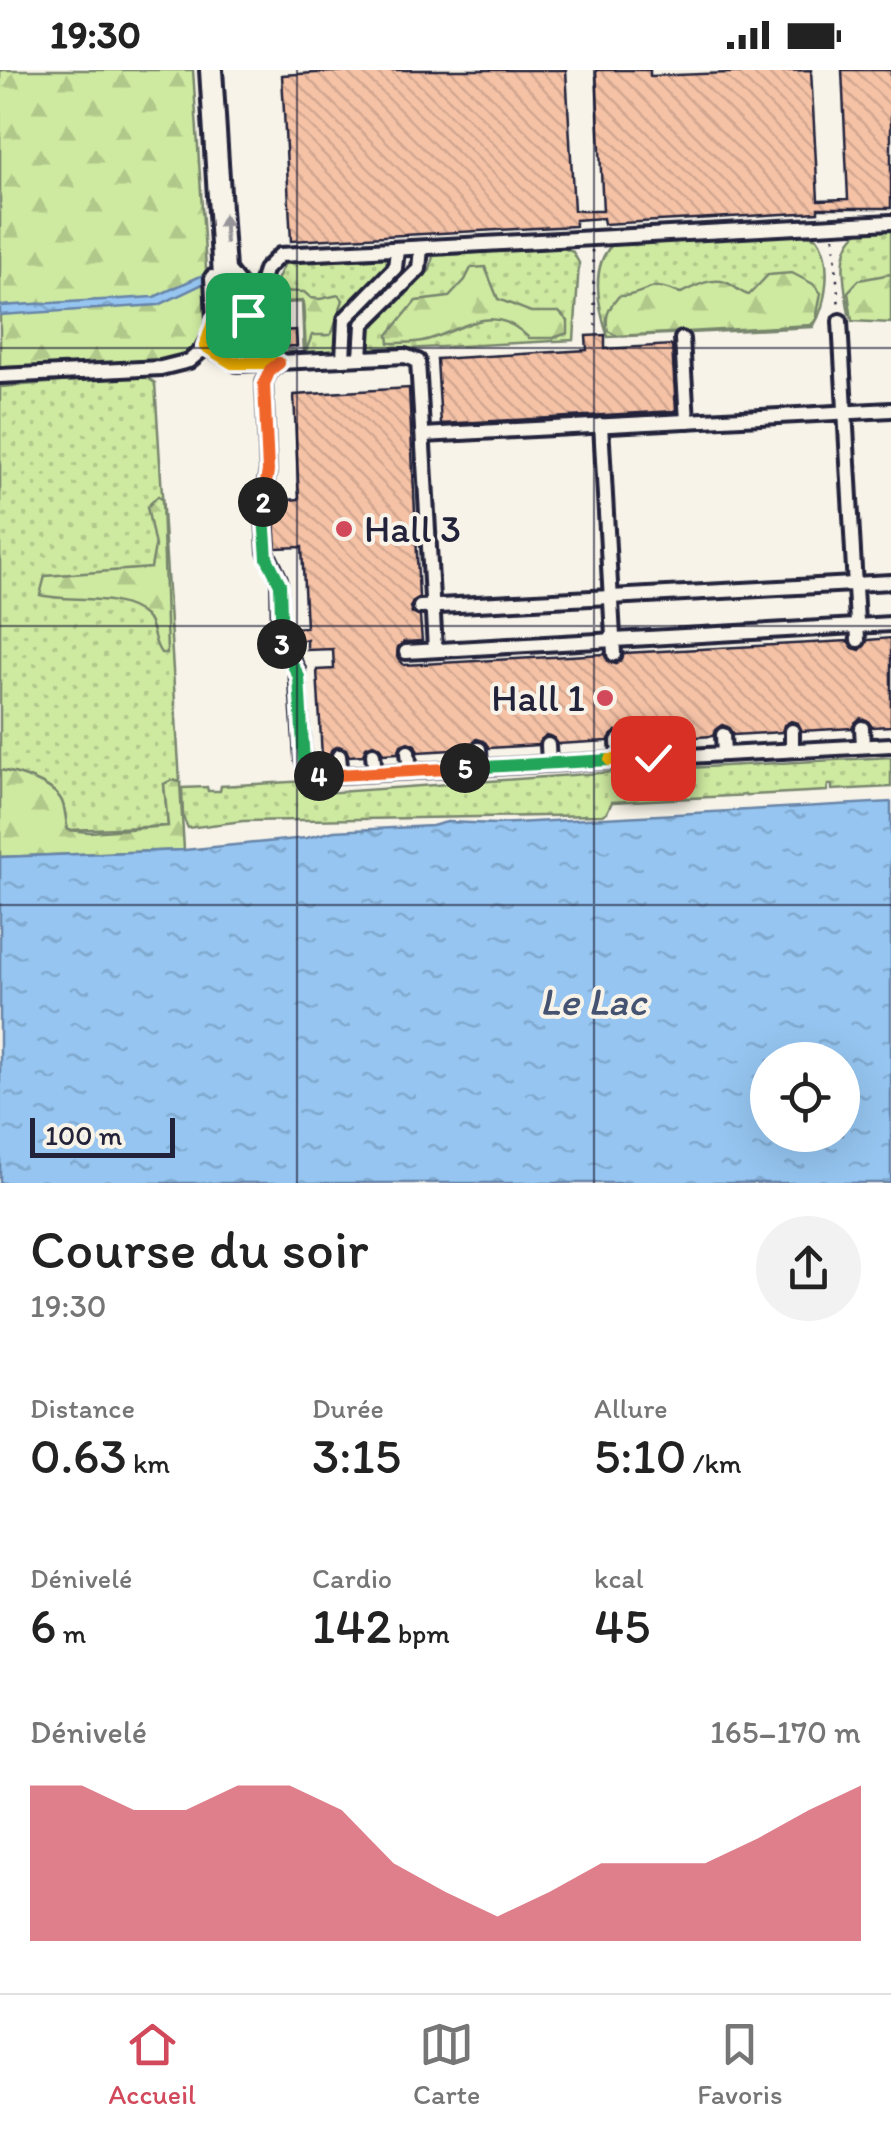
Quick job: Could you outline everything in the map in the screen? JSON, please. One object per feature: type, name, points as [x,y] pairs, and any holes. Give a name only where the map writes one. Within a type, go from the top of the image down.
[{"type":"street","points":[[0,376],[176,366],[189,361],[205,346],[214,320],[199,70]]},
{"type":"street","points":[[207,70],[221,292],[227,304],[239,309],[249,297],[228,270],[215,70]]},
{"type":"street","points":[[214,320],[241,318],[254,310],[265,270],[280,255],[891,222]]},
{"type":"street","points":[[361,358],[364,324],[419,269],[421,248]]},
{"type":"street","points":[[343,359],[345,319],[395,268],[397,250]]},
{"type":"street","points":[[840,321],[857,633]]},
{"type":"street","points":[[682,339],[687,421]]},
{"type":"street","points":[[205,346],[236,364],[405,356],[418,361],[426,654]]},
{"type":"street","points":[[280,362],[270,370],[264,384],[268,471],[262,497],[266,552],[279,579],[280,640],[299,677],[304,765],[316,776],[891,744]]},
{"type":"street","points":[[418,429],[601,425],[891,410]]},
{"type":"street","points":[[601,425],[613,646]]},
{"type":"street","points":[[426,607],[891,582]]},
{"type":"street","points":[[406,652],[857,633],[891,624]]},
{"type":"street","points":[[862,728],[862,746]]},
{"type":"street","points":[[792,731],[792,750]]},
{"type":"street","points":[[723,735],[724,754]]},
{"type":"street","points":[[652,739],[653,758]]},
{"type":"street","points":[[618,741],[618,759]]},
{"type":"street","points":[[548,745],[549,763]]},
{"type":"street","points":[[479,748],[480,767]]},
{"type":"street","points":[[408,752],[410,771]]},
{"type":"street","points":[[374,754],[375,773]]},
{"type":"street","points":[[340,756],[341,775]]},
{"type":"path","points":[[834,225],[840,321]]},
{"type":"path","points":[[591,238],[596,334]]},
{"type":"green space","points":[[0,70],[193,70],[209,314],[202,338],[187,354],[172,361],[0,371]]},
{"type":"green space","points":[[891,229],[891,312],[849,314],[843,269],[847,247],[861,230]]},
{"type":"green space","points":[[805,234],[817,238],[825,258],[825,295],[813,327],[608,337],[599,302],[598,276],[613,244]]},
{"type":"green space","points":[[561,247],[573,252],[579,263],[574,340],[368,351],[368,328],[430,270],[433,256]]},
{"type":"green space","points":[[390,258],[388,267],[343,311],[336,353],[304,355],[302,302],[266,304],[285,263]]},
{"type":"green space","points":[[485,267],[498,299],[531,312],[559,312],[568,321],[568,333],[553,338],[529,338],[495,319],[473,322],[425,340],[389,343],[388,335],[416,301],[449,297],[471,268]]},
{"type":"green space","points":[[792,273],[821,293],[816,320],[811,325],[617,336],[608,331],[608,312],[619,296],[655,287],[681,293],[714,281],[728,283],[749,295],[768,275]]},
{"type":"green space","points":[[891,274],[891,323],[852,321],[848,292],[859,280]]},
{"type":"green space","points":[[274,291],[304,292],[320,299],[339,295],[343,300],[333,331],[330,335],[312,335],[306,351],[303,301],[268,303]]},
{"type":"green space","points":[[263,308],[269,308],[270,330],[262,331],[263,353],[295,351],[296,355],[243,359]]},
{"type":"green space","points":[[143,375],[155,383],[180,782],[164,784],[168,826],[68,830],[63,805],[55,793],[33,779],[0,770],[0,387]]},
{"type":"green space","points":[[158,496],[162,500],[167,653],[161,653],[148,620],[134,609],[109,601],[40,595],[45,576],[151,568],[155,546],[147,507]]},
{"type":"green space","points":[[891,757],[891,787],[832,790],[832,785],[828,785],[827,791],[612,802],[602,815],[243,821],[188,828],[183,817],[182,788],[220,791],[221,786],[307,781],[308,785],[323,784],[324,793]]},
{"type":"green space","points":[[0,770],[49,788],[62,801],[68,830],[89,832],[168,826],[164,784],[180,782],[184,850],[0,857]]},
{"type":"water","points":[[203,275],[203,284],[159,305],[0,315],[0,306],[154,297]]},
{"type":"water","name":"Le Lac","points":[[891,802],[891,1183],[0,1183],[0,857],[184,850],[306,838],[334,831],[447,822],[495,824]]},
{"type":"building","points":[[366,70],[566,70],[574,210],[603,211],[596,70],[650,70],[650,76],[811,70],[818,200],[848,199],[842,70],[891,70],[891,208],[818,208],[818,212],[604,224],[603,218],[575,220],[575,226],[291,241],[282,75]]},
{"type":"building","points":[[296,330],[297,346],[263,348],[262,332]]},
{"type":"building","points":[[605,335],[605,349],[672,345],[676,411],[441,424],[437,359],[587,350],[586,336]]},
{"type":"building","name":"Hall 1","points":[[409,388],[419,597],[410,607],[420,617],[422,641],[404,642],[398,647],[397,657],[404,665],[604,654],[616,664],[624,653],[848,641],[860,650],[868,640],[891,638],[891,726],[872,727],[860,718],[852,728],[802,731],[798,723],[791,721],[782,732],[733,735],[722,725],[713,736],[662,739],[650,729],[642,740],[628,740],[616,731],[608,741],[558,744],[546,735],[538,745],[489,748],[477,739],[469,749],[418,752],[408,742],[401,745],[398,753],[383,754],[373,744],[366,747],[363,755],[349,756],[339,746],[332,749],[329,757],[322,757],[317,670],[334,669],[333,649],[307,650],[307,639],[297,642],[290,638],[292,628],[306,627],[302,547],[276,548],[273,501],[299,499],[294,395]]},
{"type":"place","name":"Hall 3","points":[[344,529]]},
{"type":"place","name":"Hall 1","points":[[605,698]]},
{"type":"route","points":[[248,315],[214,320],[205,346],[236,364],[280,362],[270,370],[264,384],[268,471],[262,497],[267,558],[280,584],[280,640],[298,669],[306,768],[322,776],[653,758]]}]
